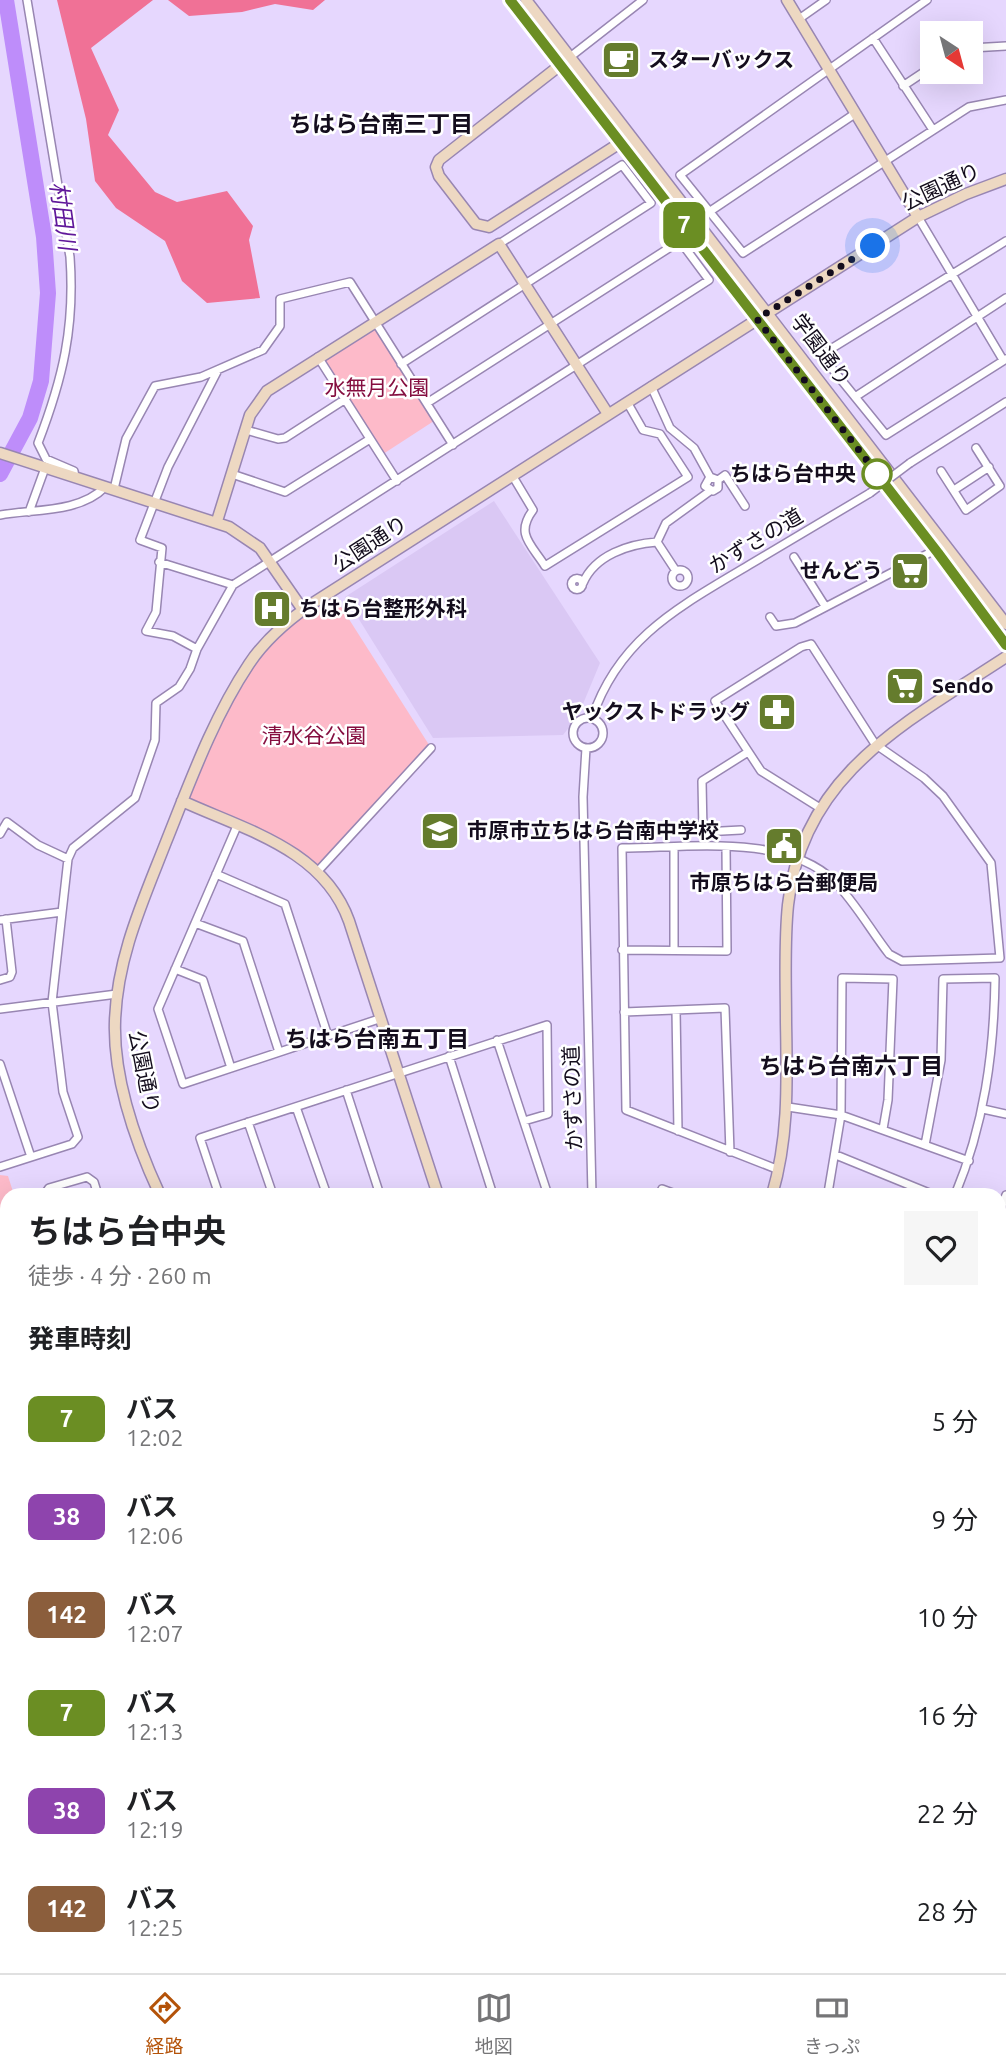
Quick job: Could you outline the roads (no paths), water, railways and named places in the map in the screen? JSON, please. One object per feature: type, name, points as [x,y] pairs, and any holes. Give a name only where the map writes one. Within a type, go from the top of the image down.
[{"type":"street","points":[[27,0],[68,244],[72,288],[72,314],[61,378],[38,443],[46,459],[74,471],[75,478]]},
{"type":"street","name":"学園通り","points":[[510,0],[1006,645]]},
{"type":"street","name":"学園通り","points":[[526,0],[1006,624]]},
{"type":"street","points":[[620,143],[498,222],[482,228],[439,176],[436,167],[439,160],[643,0]]},
{"type":"street","points":[[787,0],[856,113],[885,163],[918,217],[951,273],[977,317],[1005,359],[886,435],[821,355],[951,273],[1006,241]]},
{"type":"street","points":[[799,19],[826,0]]},
{"type":"street","points":[[927,0],[680,175],[743,253],[969,107],[1006,100]]},
{"type":"street","points":[[873,38],[933,130]]},
{"type":"street","points":[[984,47],[1006,46]]},
{"type":"street","points":[[903,86],[920,75]]},
{"type":"street","points":[[709,212],[856,113]]},
{"type":"street","points":[[217,521],[246,429],[260,398],[317,357],[622,165],[651,203],[401,364]]},
{"type":"street","name":"公園通り","points":[[158,1188],[129,1107],[119,1067],[115,1022],[117,994],[130,935],[182,801],[217,720],[250,663],[267,640],[303,610],[918,217],[1006,179]]},
{"type":"street","points":[[0,1167],[72,1144],[78,1138],[63,1091],[52,1002],[68,859],[73,848],[135,797],[155,740],[156,703],[179,687],[233,585],[709,280],[680,241],[427,403]]},
{"type":"street","points":[[499,244],[608,414]]},
{"type":"street","points":[[0,515],[80,503],[110,488],[126,439],[155,386],[218,370],[263,350],[280,326],[280,299],[350,282],[453,445]]},
{"type":"street","points":[[855,397],[1006,298]]},
{"type":"street","points":[[317,357],[397,481]]},
{"type":"street","points":[[197,649],[173,636],[146,631],[156,612],[162,548],[140,540],[169,467],[218,370]]},
{"type":"street","points":[[651,386],[670,428],[694,448],[718,488],[666,523],[657,542]]},
{"type":"street","points":[[246,429],[278,439],[285,438],[344,400]]},
{"type":"street","points":[[512,475],[533,510],[524,521],[523,532],[545,566],[688,477],[660,434],[643,430],[627,402]]},
{"type":"street","name":"かずさの道","points":[[592,718],[618,666],[637,641],[667,614],[870,493],[910,463],[1006,402]]},
{"type":"street","points":[[232,474],[285,492],[370,439]]},
{"type":"street","points":[[941,471],[967,510],[1000,486],[976,448]]},
{"type":"street","points":[[0,453],[217,521],[244,535],[272,561],[303,610]]},
{"type":"street","points":[[954,490],[989,467]]},
{"type":"street","points":[[29,512],[45,468]]},
{"type":"street","points":[[710,491],[705,486],[725,475],[745,506]]},
{"type":"street","points":[[657,542],[676,571]]},
{"type":"street","points":[[583,583],[589,570],[631,544],[657,542]]},
{"type":"street","points":[[770,617],[776,626],[785,627],[935,550]]},
{"type":"street","points":[[794,557],[825,606]]},
{"type":"street","points":[[159,562],[233,585]]},
{"type":"street","points":[[779,1170],[626,1110],[622,848],[755,847],[798,859],[834,881],[889,954],[902,961],[1000,958],[991,863],[943,796],[924,778],[875,744],[811,644],[801,647],[715,701],[761,771],[820,808]]},
{"type":"street","points":[[774,1188],[788,1107],[788,917],[798,859],[820,808],[838,783],[875,744],[1006,657]]},
{"type":"street","points":[[592,718],[600,724],[603,735],[597,745],[586,748],[575,742],[573,731],[579,721],[592,718]]},
{"type":"street","points":[[318,871],[431,748]]},
{"type":"street","name":"かずさの道","points":[[586,748],[583,797],[592,1188]]},
{"type":"street","points":[[741,830],[703,831],[702,781],[748,752]]},
{"type":"street","points":[[182,801],[296,853],[318,871],[343,904],[436,1188]]},
{"type":"street","points":[[0,834],[7,822],[13,824],[38,845],[68,859]]},
{"type":"street","points":[[237,826],[158,1009],[183,1083],[379,1019]]},
{"type":"street","points":[[674,848],[674,950]]},
{"type":"street","points":[[622,950],[727,951],[726,848]]},
{"type":"street","points":[[216,874],[285,904],[328,1036]]},
{"type":"street","points":[[0,980],[10,977],[12,972],[3,920],[62,912]]},
{"type":"street","points":[[195,923],[243,940],[279,1052]]},
{"type":"street","points":[[175,969],[203,980],[232,1068]]},
{"type":"street","points":[[829,1188],[841,1115],[842,978],[893,979],[888,1100],[883,1129]]},
{"type":"street","points":[[925,1145],[942,1060],[943,979],[995,978],[995,1018],[983,1109],[969,1161],[958,1188]]},
{"type":"street","points":[[0,1009],[117,994]]},
{"type":"street","points":[[624,1012],[725,1009],[730,1152]]},
{"type":"street","points":[[676,1010],[678,1131]]},
{"type":"street","points":[[217,1188],[200,1138],[547,1024],[548,1114],[524,1121]]},
{"type":"street","points":[[497,1040],[546,1188]]},
{"type":"street","points":[[449,1056],[491,1188]]},
{"type":"street","points":[[0,1064],[31,1157]]},
{"type":"street","points":[[346,1090],[378,1188]]},
{"type":"street","points":[[296,1107],[325,1188]]},
{"type":"street","points":[[788,1107],[841,1115],[969,1161]]},
{"type":"street","points":[[983,1109],[1006,1115]]},
{"type":"street","points":[[248,1122],[271,1188]]},
{"type":"street","points":[[836,1155],[917,1188]]},
{"type":"street","points":[[49,1188],[87,1177],[94,1182],[96,1188]]},
{"type":"waterway","name":"村田川","points":[[0,474],[30,418],[41,381],[48,293],[44,237],[6,0]]},
{"type":"place","name":"スターバックス","points":[[621,60]]},
{"type":"place","name":"ちはら台中央","points":[[877,474]]},
{"type":"place","name":"せんどう","points":[[910,571]]},
{"type":"place","name":"ちはら台整形外科","points":[[272,609]]},
{"type":"place","name":"Sendo","points":[[905,686]]},
{"type":"place","name":"ヤックストドラッグ","points":[[777,712]]},
{"type":"place","name":"市原市立ちはら台南中学校","points":[[440,831]]},
{"type":"place","name":"市原ちはら台郵便局","points":[[784,846]]},
{"type":"district","name":"ちはら台南三丁目","points":[[381,124]]},
{"type":"district","name":"ちはら台南五丁目","points":[[377,1039]]},
{"type":"district","name":"ちはら台南六丁目","points":[[851,1066]]},
{"type":"park label","name":"水無月公園","points":[[377,388]]},
{"type":"park label","name":"清水谷公園","points":[[314,736]]}]
